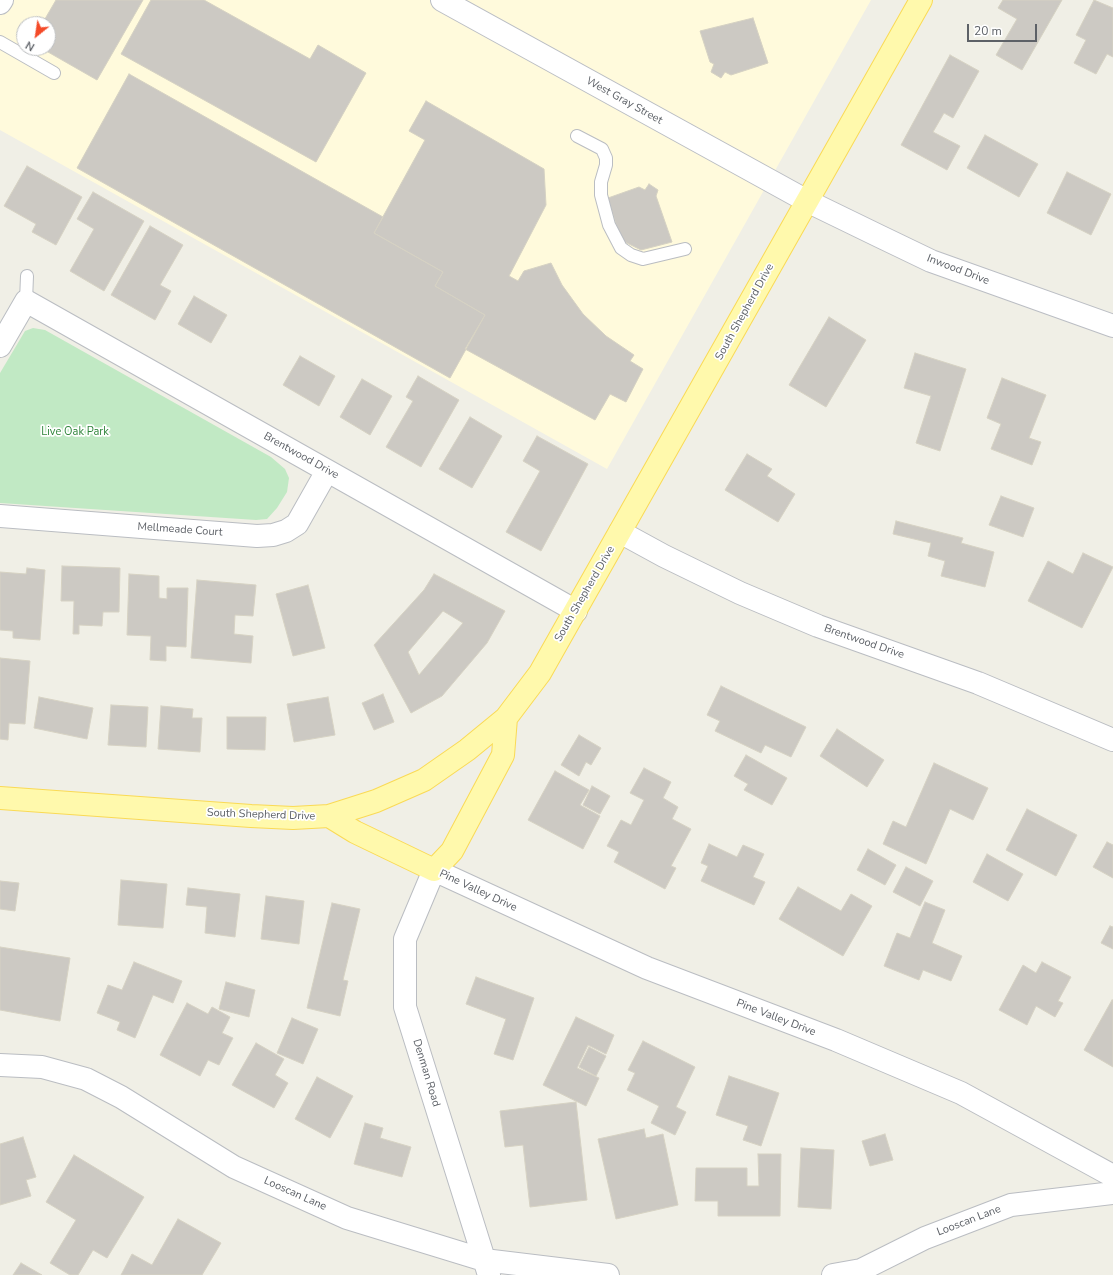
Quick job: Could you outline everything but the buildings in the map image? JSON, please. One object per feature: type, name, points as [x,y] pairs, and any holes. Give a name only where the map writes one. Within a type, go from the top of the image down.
[{"type":"main road","name":"South Shepherd Drive","points":[[0,798],[251,816],[293,818],[329,816],[376,801],[424,780],[467,750],[506,718],[540,672],[576,611],[921,0]]},
{"type":"main road","points":[[329,816],[355,832],[434,870],[452,851],[503,755],[506,718]]},
{"type":"street","name":"West Gray Street","points":[[442,0],[807,201]]},
{"type":"street","name":"Inwood Drive","points":[[807,201],[931,260],[1113,326]]},
{"type":"street","points":[[0,346],[26,301]]},
{"type":"street","name":"Brentwood Drive","points":[[26,301],[576,611]]},
{"type":"street","name":"Mellmeade Court","points":[[0,516],[257,536],[273,535],[286,531],[297,524],[327,472]]},
{"type":"street","name":"Brentwood Drive","points":[[620,532],[664,556],[726,586],[818,626],[978,682],[1113,740]]},
{"type":"street","name":"Pine Valley Drive","points":[[434,870],[647,968],[836,1040],[961,1092],[1113,1176]]},
{"type":"street","name":"Denman Road","points":[[434,870],[405,940],[405,1008],[486,1267]]},
{"type":"street","name":"Looscan Lane","points":[[0,1065],[42,1067],[86,1079],[121,1097],[234,1167],[347,1218],[486,1267],[608,1275]]},
{"type":"street","name":"Looscan Lane","points":[[833,1275],[860,1270],[925,1238],[1011,1205],[1113,1193]]},
{"type":"lane","points":[[0,42],[54,73]]},
{"type":"lane","points":[[577,136],[602,149],[606,158],[600,195],[609,225],[621,248],[631,255],[643,259],[685,249]]},
{"type":"lane","points":[[26,276],[26,301]]},
{"type":"shaded area","points":[[0,0],[871,0],[607,469],[0,130]]},
{"type":"green space","name":"Live Oak Park","points":[[33,328],[45,330],[271,457],[285,469],[289,478],[287,492],[277,508],[267,519],[256,520],[0,503],[0,373],[25,331]]}]
